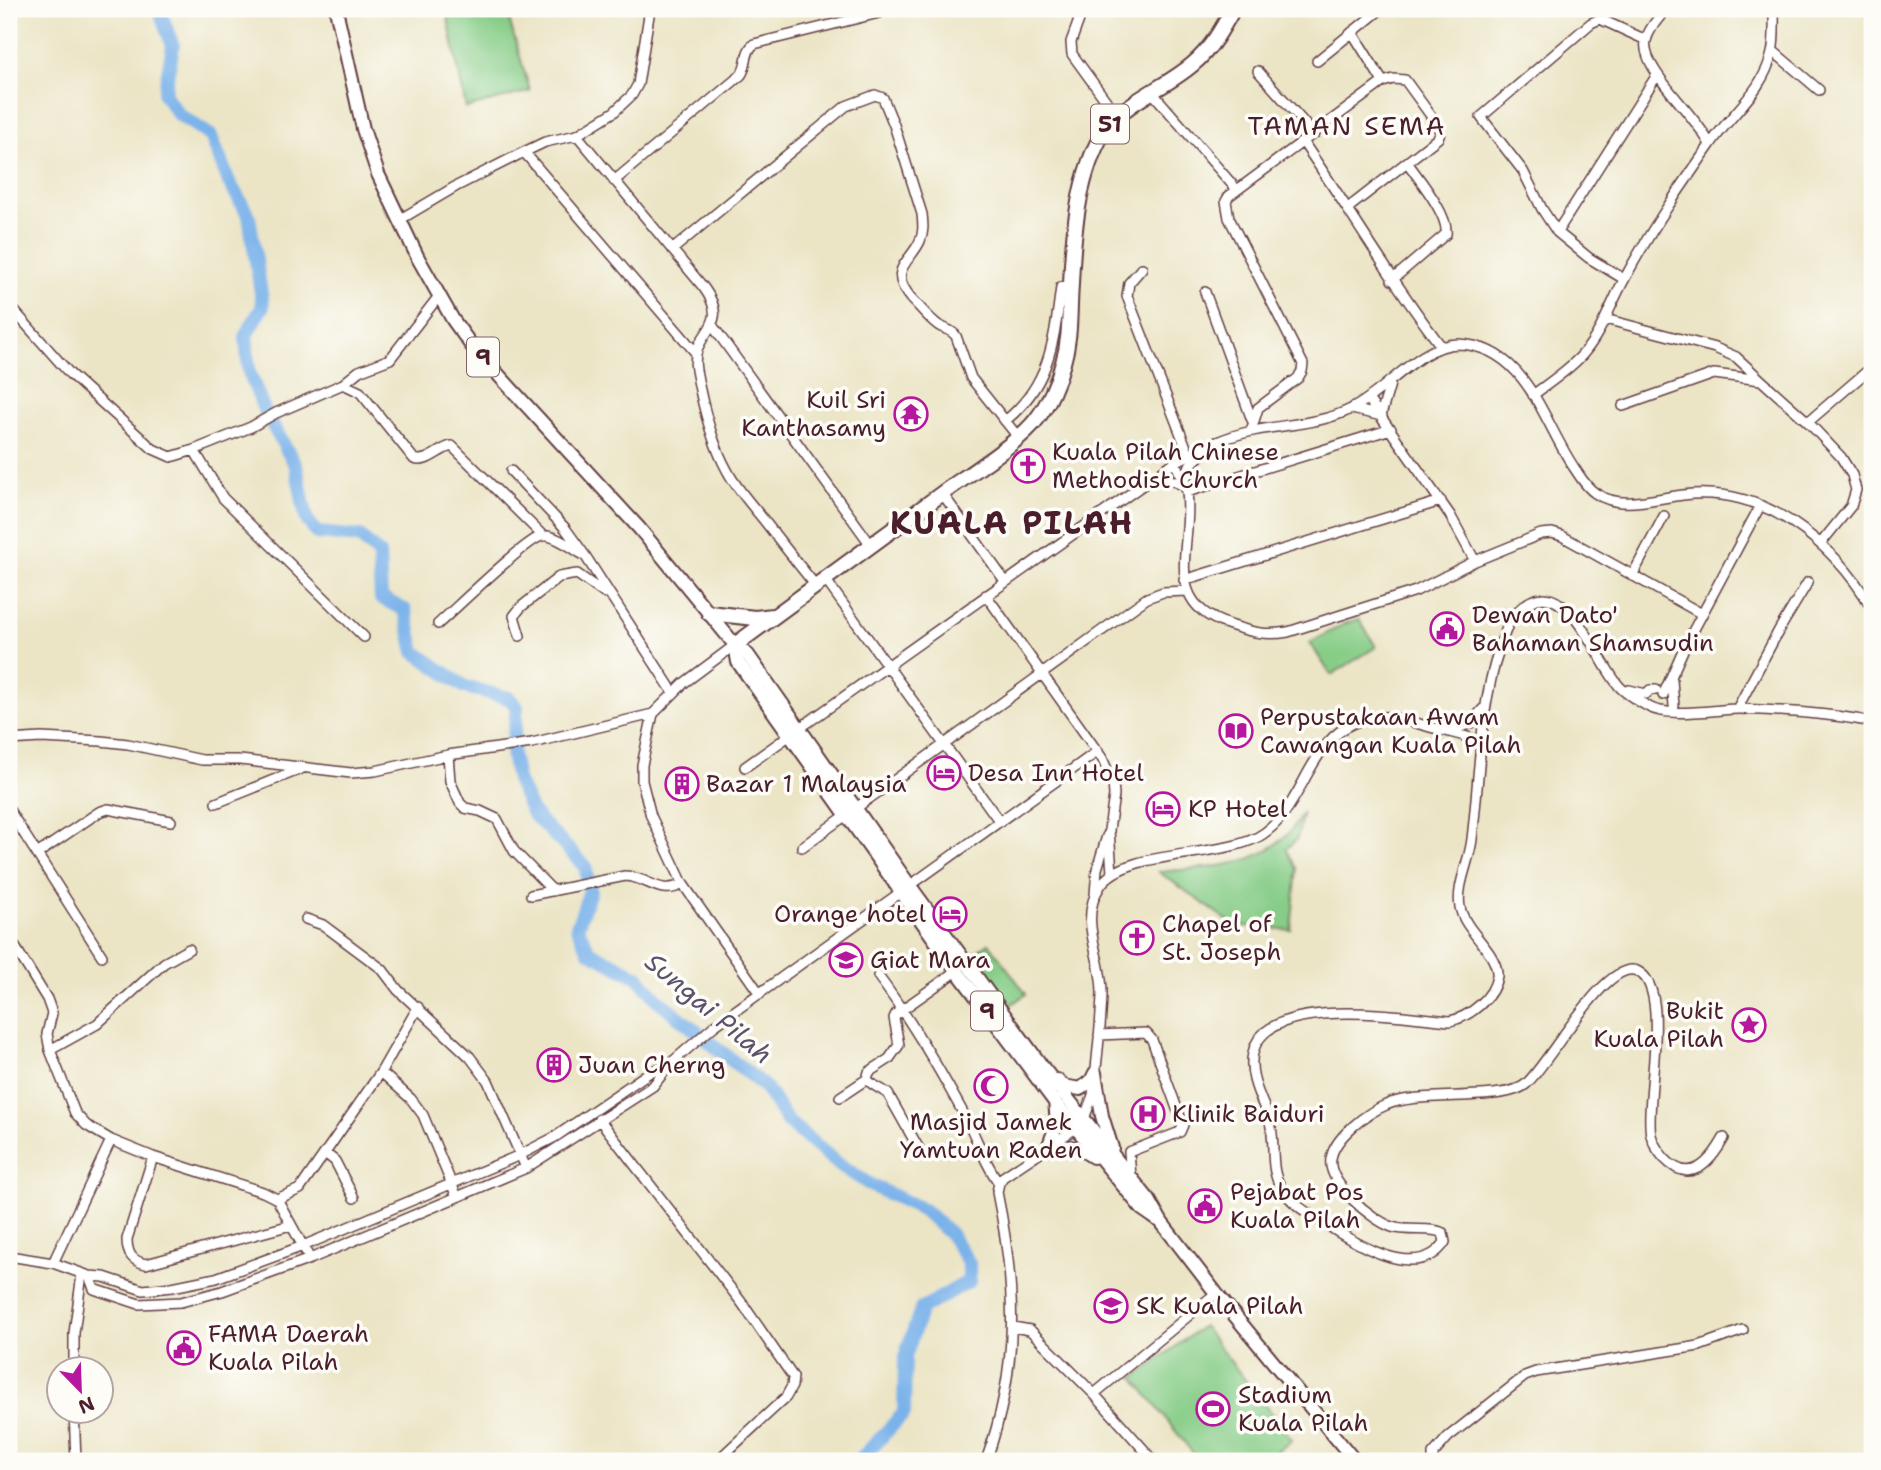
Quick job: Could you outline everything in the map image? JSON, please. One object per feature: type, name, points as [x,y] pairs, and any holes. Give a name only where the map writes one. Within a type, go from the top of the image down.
[{"type":"highway","name":"51","points":[[735,645],[1018,437],[1035,421],[1062,368],[1071,328],[1070,288],[1074,233],[1085,180],[1099,141],[1117,116],[1185,71],[1204,54],[1233,9]]},
{"type":"highway","points":[[709,612],[755,618],[775,616]]},
{"type":"main road","name":"9","points":[[336,9],[363,129],[379,174],[399,220],[439,296],[471,345],[639,528],[735,645],[748,655],[794,731],[905,889],[1044,1069],[1142,1209],[1162,1223]]},
{"type":"main road","name":"9","points":[[905,889],[957,971],[1055,1101],[1080,1124]]},
{"type":"main road","points":[[1044,1069],[1064,1086],[1073,1089],[1086,1086],[1096,1073]]},
{"type":"main road","points":[[1096,1073],[1112,1164]]},
{"type":"main road","points":[[1055,1101],[1057,1123],[1048,1148],[1069,1145],[1079,1147],[1112,1164]]},
{"type":"main road","name":"9","points":[[1112,1164],[1130,1177],[1149,1200],[1162,1223],[1216,1293],[1355,1461]]},
{"type":"street","points":[[399,220],[455,187],[524,152],[545,142],[577,135],[614,112],[632,95],[641,73],[650,9]]},
{"type":"street","points":[[1073,9],[1079,20],[1071,42],[1072,54],[1117,116]]},
{"type":"street","points":[[1317,61],[1381,9]]},
{"type":"street","points":[[1666,9],[1651,28],[1646,40],[1645,54],[1657,75],[1705,133],[1710,145]]},
{"type":"street","points":[[1533,395],[1583,355],[1665,208],[1710,145],[1756,90],[1765,75],[1773,51],[1774,9]]},
{"type":"street","points":[[614,181],[741,75],[746,69],[748,52],[754,44],[879,13]]},
{"type":"street","points":[[1624,279],[1589,258],[1557,232],[1522,171],[1481,117],[1591,23],[1600,19],[1611,22],[1646,40]]},
{"type":"street","points":[[1352,32],[1383,82]]},
{"type":"street","points":[[1773,51],[1819,90]]},
{"type":"street","points":[[1258,71],[1314,134]]},
{"type":"street","points":[[1557,232],[1657,75]]},
{"type":"street","points":[[1252,426],[1258,408],[1298,378],[1303,363],[1227,212],[1226,201],[1237,190],[1383,82],[1405,80],[1437,124],[1440,132],[1438,138],[1348,208]]},
{"type":"street","points":[[1151,92],[1237,190]]},
{"type":"street","points":[[671,250],[846,106],[875,95],[883,98],[894,125],[924,228],[917,246],[902,265],[904,286],[932,320],[956,336],[971,378],[1018,437]]},
{"type":"street","points":[[577,135],[704,288],[714,304],[716,312],[712,325],[695,353]]},
{"type":"street","points":[[1303,142],[1392,280],[1441,346]]},
{"type":"street","points":[[524,152],[695,353],[700,389],[713,436],[727,471],[887,665],[1000,822]]},
{"type":"street","points":[[1392,280],[1446,234],[1447,228],[1442,215],[1407,162]]},
{"type":"street","points":[[1143,268],[1129,283],[1127,296],[1189,455]]},
{"type":"street","points":[[1005,421],[1022,408],[1038,384],[1054,337],[1061,287],[1070,288]]},
{"type":"street","points":[[1205,292],[1252,426]]},
{"type":"street","points":[[9,305],[70,374],[153,449],[171,457],[251,427],[276,413],[323,395],[359,372],[390,359],[439,296]]},
{"type":"street","points":[[1605,319],[1715,348],[1735,357],[1808,422],[1840,457],[1852,475],[1856,490],[1851,506],[1821,543]]},
{"type":"street","points":[[712,325],[871,545]]},
{"type":"street","points":[[745,767],[1175,462],[1252,426],[1316,421],[1352,409],[1369,400],[1413,363],[1441,346],[1474,346],[1503,358],[1516,370],[1533,395],[1569,461],[1584,482],[1604,498],[1628,503],[1685,494],[1723,494],[1760,506],[1790,520],[1821,543],[1847,569],[1872,608]]},
{"type":"street","points":[[1808,422],[1872,367]]},
{"type":"street","points":[[1623,406],[1714,374],[1761,380]]},
{"type":"street","points":[[1381,416],[1390,383]]},
{"type":"street","points":[[343,384],[360,392],[414,459],[424,460],[446,447],[453,446],[543,536],[586,557]]},
{"type":"street","points":[[1369,400],[1441,501],[1475,561]]},
{"type":"street","points":[[1352,409],[1381,416]]},
{"type":"street","points":[[1136,488],[1166,478],[1185,487],[1391,429]]},
{"type":"street","points":[[1229,436],[1197,458],[1188,470],[1185,487],[1188,540],[1184,580],[1191,600],[1211,618],[1256,634],[1275,634],[1416,592],[1475,561],[1531,537],[1552,533],[1562,536],[1702,614]]},
{"type":"street","points":[[194,450],[223,498],[364,637]]},
{"type":"street","points":[[1175,462],[1185,487]]},
{"type":"street","points":[[511,471],[565,528],[673,692]]},
{"type":"street","points":[[942,493],[1005,581]]},
{"type":"street","points":[[1184,580],[1441,501]]},
{"type":"street","points":[[1655,708],[1660,706],[1661,695],[1674,669],[1760,506]]},
{"type":"street","points":[[1632,576],[1664,516]]},
{"type":"street","points":[[438,624],[505,563],[543,536]]},
{"type":"street","points":[[520,636],[514,620],[517,611],[564,575],[572,573],[582,576],[599,587],[618,607]]},
{"type":"street","points":[[1737,709],[1808,582]]},
{"type":"street","points":[[802,847],[1147,597],[1163,592],[1187,591]]},
{"type":"street","points":[[986,595],[1098,751],[1114,783],[1109,830],[1097,869],[1095,896]]},
{"type":"street","points":[[1724,1138],[1709,1160],[1690,1171],[1674,1167],[1653,1143],[1649,1110],[1656,1040],[1654,998],[1642,975],[1630,970],[1621,971],[1604,985],[1547,1062],[1520,1089],[1503,1093],[1397,1101],[1377,1110],[1349,1132],[1334,1149],[1330,1160],[1332,1172],[1355,1202],[1375,1219],[1388,1226],[1410,1231],[1443,1233],[1445,1242],[1436,1252],[1414,1259],[1378,1254],[1359,1246],[1301,1209],[1283,1191],[1276,1174],[1272,1132],[1252,1074],[1253,1053],[1257,1041],[1265,1031],[1289,1019],[1312,1015],[1350,1013],[1450,1021],[1468,1016],[1494,984],[1497,975],[1493,960],[1469,928],[1459,905],[1472,840],[1479,746],[1485,706],[1510,620],[1524,606],[1538,600],[1555,601],[1570,610],[1620,688],[1646,699],[1650,707],[1686,712],[1737,709],[1872,722]]},
{"type":"street","points":[[735,645],[673,692],[653,714],[642,765],[642,781],[650,816],[683,884],[760,994]]},
{"type":"street","points":[[1674,669],[1671,688],[1674,706]]},
{"type":"street","points":[[1646,699],[1650,690],[1686,712]]},
{"type":"street","points":[[1448,731],[1471,723],[1485,706]]},
{"type":"street","points":[[9,740],[41,738],[101,741],[128,744],[202,761],[240,760],[338,772],[375,771],[448,755],[531,743],[653,714]]},
{"type":"street","points":[[986,1461],[1007,1388],[1013,1326],[1009,1252],[997,1192],[1003,1177],[1080,1124],[1093,1095],[1102,987],[1089,913],[1100,886],[1112,873],[1134,863],[1237,845],[1267,831],[1282,816],[1334,734],[1363,719],[1391,716],[1448,731],[1479,746]]},
{"type":"street","points":[[1471,723],[1479,746]]},
{"type":"street","points":[[9,1256],[53,1263],[85,1275],[104,1277],[143,1290],[172,1287],[216,1278],[303,1246],[520,1155],[555,1137],[650,1072],[684,1054],[714,1026],[1098,751]]},
{"type":"street","points":[[448,755],[450,781],[460,803],[465,808],[497,819],[514,851],[553,891]]},
{"type":"street","points":[[216,803],[303,769]]},
{"type":"street","points":[[37,854],[99,812],[108,809],[171,821]]},
{"type":"street","points":[[9,810],[102,956]]},
{"type":"street","points":[[9,829],[17,823]]},
{"type":"street","points":[[1109,830],[1112,873]]},
{"type":"street","points":[[531,895],[625,876],[639,877],[665,890],[683,884]]},
{"type":"street","points":[[306,919],[323,925],[382,969],[398,990],[470,1057],[488,1081],[526,1168]]},
{"type":"street","points":[[9,937],[47,999],[52,1013],[47,1034],[50,1050],[75,1113],[86,1125],[111,1140],[153,1157],[263,1192],[276,1199],[310,1259]]},
{"type":"street","points":[[50,1050],[97,1024],[164,963],[189,949]]},
{"type":"street","points":[[840,1097],[867,1079],[869,1072],[889,1059],[899,1045],[894,1018],[896,1014],[957,971]]},
{"type":"street","points":[[878,976],[903,1009],[969,1123],[991,1172],[999,1183]]},
{"type":"street","points":[[276,1199],[300,1189],[381,1072],[418,1007]]},
{"type":"street","points":[[1099,1035],[1146,1033],[1152,1040],[1183,1125],[1180,1132],[1129,1152],[1130,1177]]},
{"type":"street","points":[[85,1275],[94,1289],[139,1304],[181,1302],[310,1259],[526,1168],[653,1086],[671,1063]]},
{"type":"street","points":[[381,1072],[411,1099],[423,1115],[457,1197]]},
{"type":"street","points":[[867,1079],[871,1085],[888,1094],[919,1149]]},
{"type":"street","points":[[593,1111],[741,1303],[793,1377],[786,1397],[717,1461]]},
{"type":"street","points":[[53,1263],[111,1140]]},
{"type":"street","points":[[325,1153],[335,1161],[354,1198]]},
{"type":"street","points":[[153,1157],[127,1239],[127,1248],[137,1262],[146,1264],[291,1224]]},
{"type":"street","points":[[74,1354],[74,1333],[85,1275]]},
{"type":"street","points":[[1094,1394],[1216,1293]]},
{"type":"street","points":[[1013,1326],[1030,1330],[1094,1394],[1154,1461]]},
{"type":"street","points":[[1433,1461],[1433,1454],[1448,1437],[1525,1376],[1699,1346],[1743,1330]]},
{"type":"street","points":[[75,1424],[76,1461]]},
{"type":"green space","points":[[446,9],[506,9],[530,91],[466,108]]},
{"type":"green space","points":[[1359,619],[1376,647],[1331,675],[1310,643],[1344,624]]},
{"type":"green space","points":[[1303,812],[1297,839],[1286,849],[1297,869],[1291,930],[1234,925],[1159,872],[1222,865],[1259,854],[1276,845],[1291,831]]},
{"type":"green space","points":[[989,943],[1026,994],[1006,1008],[969,957]]},
{"type":"green space","name":"Stadium Kuala Pilah","points":[[1203,1326],[1292,1440],[1265,1461],[1199,1461],[1134,1378]]},
{"type":"waterway","name":"Sungai Pilah","points":[[159,9],[173,46],[164,94],[178,114],[211,136],[229,182],[249,216],[263,306],[246,335],[249,372],[265,412],[296,466],[307,520],[317,533],[360,537],[379,554],[381,598],[405,610],[415,652],[465,687],[509,698],[517,707],[512,754],[517,780],[533,814],[585,866],[590,891],[577,927],[589,951],[638,977],[658,1000],[766,1088],[787,1121],[837,1163],[872,1186],[924,1210],[950,1234],[969,1263],[969,1281],[921,1309],[905,1357],[904,1413],[859,1461]]},
{"type":"place","name":"Kuil Sri Kanthasamy","points":[[911,414]]},
{"type":"place","name":"Kuala Pilah Chinese Methodist Church","points":[[1028,466]]},
{"type":"place","name":"Dewan Dato' Bahaman Shamsudin","points":[[1447,629]]},
{"type":"place","name":"Perpustakaan Awam Cawangan Kuala Pilah","points":[[1236,731]]},
{"type":"place","name":"Desa Inn Hotel","points":[[944,773]]},
{"type":"place","name":"Bazar 1 Malaysia","points":[[682,784]]},
{"type":"place","name":"KP Hotel","points":[[1163,809]]},
{"type":"place","name":"Orange hotel","points":[[950,914]]},
{"type":"place","name":"Chapel of St. Joseph","points":[[1137,938]]},
{"type":"place","name":"Giat Mara","points":[[846,960]]},
{"type":"place","name":"Bukit Kuala Pilah","points":[[1749,1025]]},
{"type":"place","name":"Juan Cherng","points":[[554,1065]]},
{"type":"place","name":"Masjid Jamek Yamtuan Raden","points":[[991,1086]]},
{"type":"place","name":"Klinik Baiduri","points":[[1148,1114]]},
{"type":"place","name":"Pejabat Pos Kuala Pilah","points":[[1205,1206]]},
{"type":"place","name":"SK Kuala Pilah","points":[[1111,1306]]},
{"type":"place","name":"FAMA Daerah Kuala Pilah","points":[[184,1348]]},
{"type":"place","name":"Stadium Kuala Pilah","points":[[1213,1409]]},
{"type":"district","name":"TAMAN SEMA","points":[[1347,126]]},
{"type":"district","name":"KUALA PILAH","points":[[1012,523]]}]
